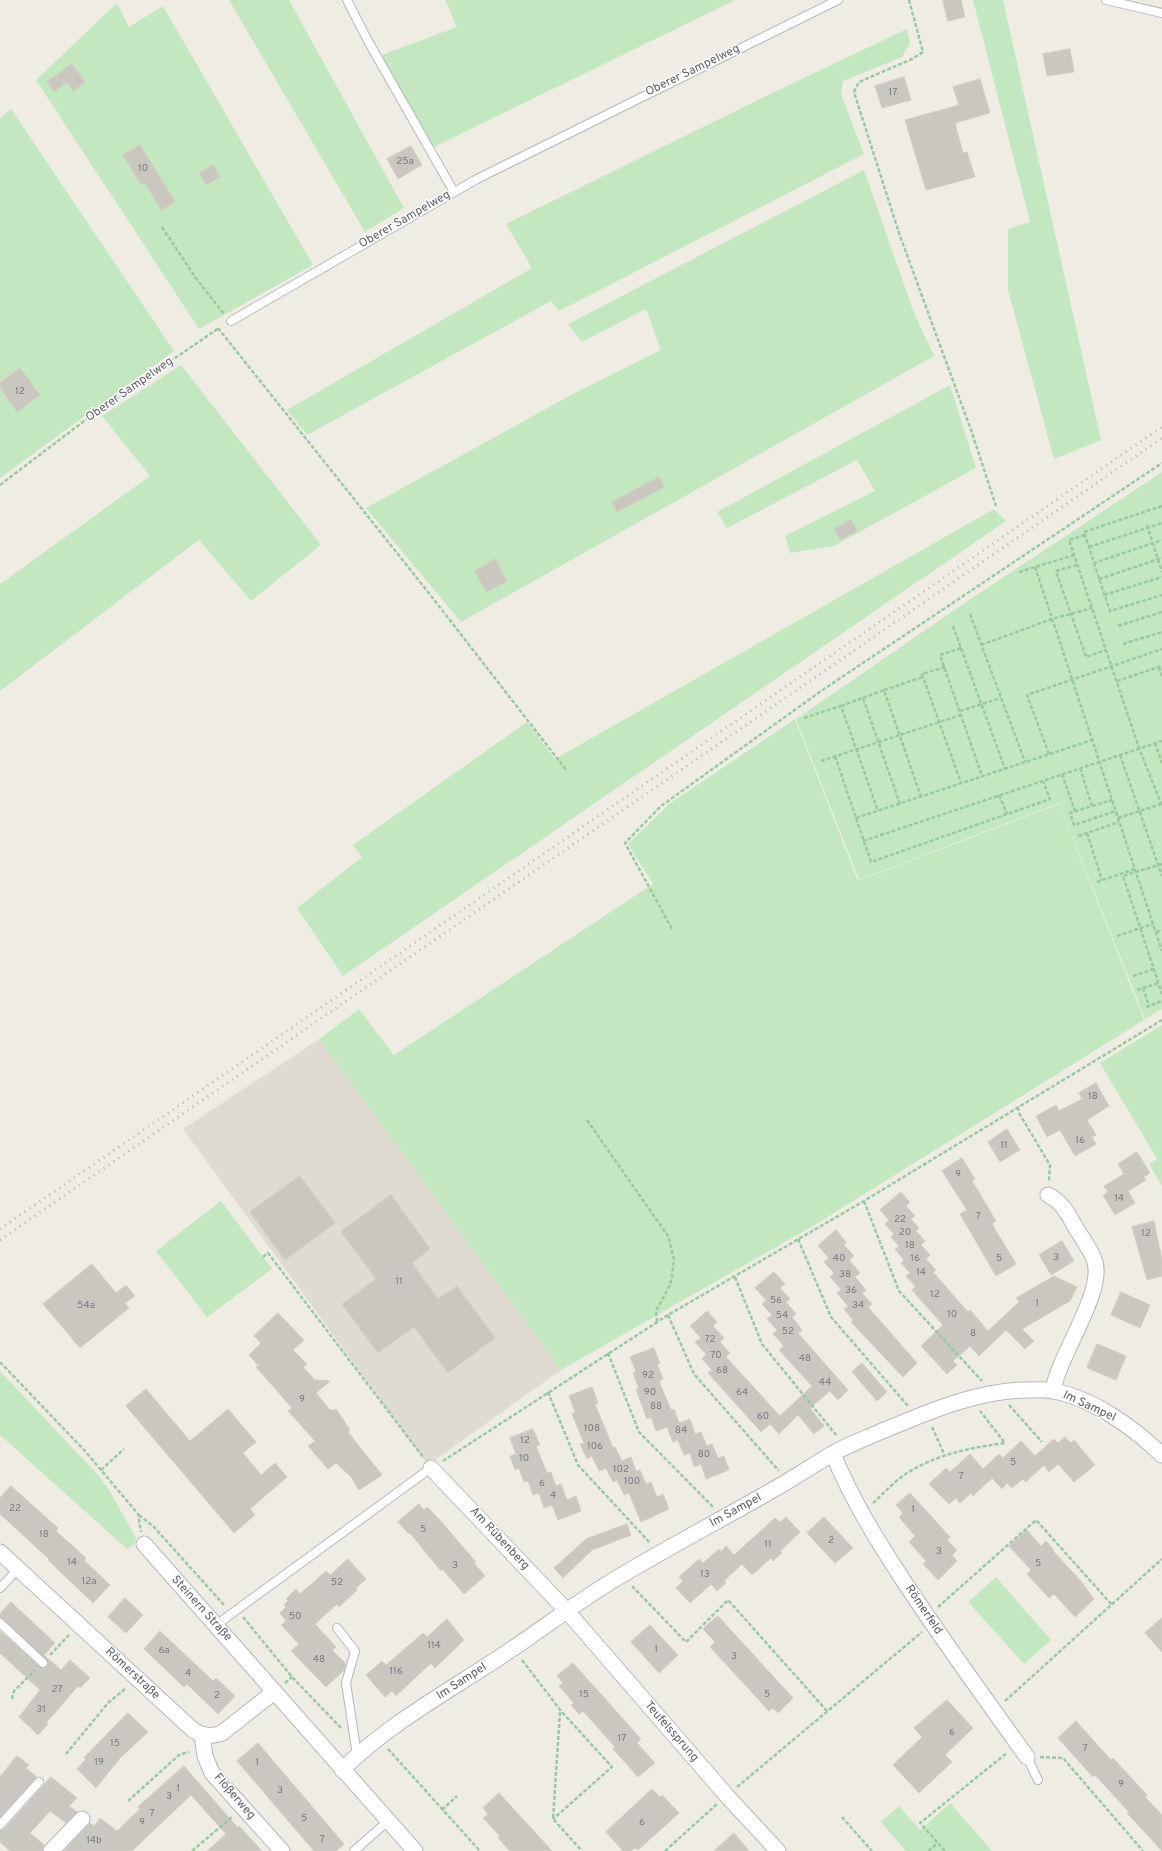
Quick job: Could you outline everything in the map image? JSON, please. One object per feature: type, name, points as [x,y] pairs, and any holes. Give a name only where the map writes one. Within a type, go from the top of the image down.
[{"type":"street","points":[[1048,1195],[1057,1200],[1064,1208],[1094,1259],[1097,1274],[1094,1289],[1058,1372],[1053,1391]]},
{"type":"street","name":"Im Sampel","points":[[342,1770],[357,1755],[379,1738],[513,1649],[566,1610],[621,1575],[788,1482],[832,1454],[920,1416],[971,1399],[993,1394],[1023,1390],[1053,1391],[1076,1398],[1109,1413],[1140,1434],[1162,1455]]},
{"type":"street","name":"Römerfeld","points":[[832,1454],[846,1486],[881,1547],[929,1620],[1028,1757]]},
{"type":"street","name":"Am Rübenberg","points":[[432,1468],[566,1610]]},
{"type":"street","name":"Steinern Straße","points":[[144,1544],[415,1851]]},
{"type":"street","name":"Römerstraße","points":[[0,1552],[193,1730],[202,1741]]},
{"type":"street","name":"Teufelssprung","points":[[566,1610],[726,1796],[778,1851]]},
{"type":"street","points":[[202,1741],[222,1733],[274,1692]]},
{"type":"street","name":"Flößerweg","points":[[202,1741],[212,1773],[282,1851]]},
{"type":"street","points":[[51,1851],[82,1819]]},
{"type":"lane","points":[[347,0],[368,41],[454,192]]},
{"type":"lane","name":"Oberer Sampelweg","points":[[231,321],[477,179],[838,0]]},
{"type":"lane","points":[[1106,0],[1129,3],[1162,13]]},
{"type":"lane","points":[[216,1625],[432,1468]]},
{"type":"lane","points":[[0,1588],[18,1569]]},
{"type":"lane","points":[[0,1622],[43,1663]]},
{"type":"lane","points":[[337,1628],[355,1651],[346,1682],[357,1755]]},
{"type":"lane","points":[[1028,1757],[1038,1780]]},
{"type":"lane","points":[[0,1825],[39,1782]]},
{"type":"lane","points":[[354,1851],[388,1821]]},
{"type":"path","points":[[909,0],[923,52],[912,59],[859,82],[854,92],[899,233],[971,430],[996,506]]},
{"type":"path","points":[[162,227],[195,277],[231,321]]},
{"type":"path","name":"Oberer Sampelweg","points":[[0,485],[96,412],[218,328],[231,321]]},
{"type":"path","points":[[218,328],[423,586],[567,771]]},
{"type":"path","points":[[672,929],[625,843],[660,806],[821,690],[1162,463]]},
{"type":"path","points":[[1162,506],[1084,532],[1110,611],[1162,595]]},
{"type":"path","points":[[1089,547],[1147,526],[1162,523]]},
{"type":"path","points":[[1147,526],[1162,572]]},
{"type":"path","points":[[1085,535],[1069,540],[1139,748],[1162,805],[1118,818]]},
{"type":"path","points":[[1094,563],[1162,540]]},
{"type":"path","points":[[1019,572],[1074,555]]},
{"type":"path","points":[[1099,579],[1162,558]]},
{"type":"path","points":[[1077,565],[1056,571],[1086,657],[1106,650]]},
{"type":"path","points":[[1035,567],[1162,951]]},
{"type":"path","points":[[1104,595],[1162,577]]},
{"type":"path","points":[[981,645],[1052,619],[1092,608]]},
{"type":"path","points":[[1118,626],[1162,612]]},
{"type":"path","points":[[970,614],[1025,762]]},
{"type":"path","points":[[953,626],[1005,769]]},
{"type":"path","points":[[1123,644],[1162,632]]},
{"type":"path","points":[[961,648],[940,655],[982,776]]},
{"type":"path","points":[[1049,754],[1027,695],[1162,649]]},
{"type":"path","points":[[1117,681],[1160,666],[1162,676]]},
{"type":"path","points":[[945,667],[922,674],[961,783]]},
{"type":"path","points":[[804,718],[923,677]]},
{"type":"path","points":[[884,690],[921,797]]},
{"type":"path","points":[[863,698],[900,804]]},
{"type":"path","points":[[821,761],[940,722],[981,704],[1001,698]]},
{"type":"path","points":[[841,706],[878,811]]},
{"type":"path","points":[[856,818],[1092,740]]},
{"type":"path","points":[[863,841],[1162,740]]},
{"type":"path","points":[[1156,743],[1162,763]]},
{"type":"path","points":[[1120,755],[1162,876]]},
{"type":"path","points":[[836,756],[871,862],[1050,799],[1042,781]]},
{"type":"path","points":[[1080,768],[1092,806]]},
{"type":"path","points":[[1062,774],[1075,811]]},
{"type":"path","points":[[999,795],[1007,814]]},
{"type":"path","points":[[1112,800],[1070,813],[1074,824],[1116,811]]},
{"type":"path","points":[[1078,836],[1119,822]]},
{"type":"path","points":[[1087,833],[1102,880]]},
{"type":"path","points":[[1162,864],[1123,876],[1162,994]]},
{"type":"path","points":[[1097,882],[1135,869]]},
{"type":"path","points":[[1117,936],[1153,924]]},
{"type":"path","points":[[1156,932],[1162,930]]},
{"type":"path","points":[[1133,976],[1154,969]]},
{"type":"path","points":[[1137,990],[1158,983]]},
{"type":"path","points":[[1142,988],[1148,1006],[1162,1001]]},
{"type":"path","points":[[263,1257],[268,1253],[432,1468],[668,1315],[864,1201],[1162,1020]]},
{"type":"path","points":[[1018,1107],[1019,1113],[1050,1165],[1048,1195]]},
{"type":"path","points":[[588,1120],[668,1236],[674,1259],[672,1276],[670,1285],[656,1311],[657,1322]]},
{"type":"path","points":[[864,1201],[899,1291],[993,1394],[1042,1442]]},
{"type":"path","points":[[798,1239],[831,1317],[909,1408],[920,1416],[945,1456]]},
{"type":"path","points":[[735,1277],[762,1344],[846,1447]]},
{"type":"path","points":[[668,1315],[694,1374],[788,1482]]},
{"type":"path","points":[[608,1353],[639,1432],[724,1518]]},
{"type":"path","points":[[0,1362],[101,1470],[138,1514],[154,1527],[234,1611],[345,1732]]},
{"type":"path","points":[[548,1392],[578,1464],[660,1554]]},
{"type":"path","points":[[862,1514],[893,1484],[915,1468],[945,1456],[1005,1443],[971,1399]]},
{"type":"path","points":[[101,1470],[124,1449]]},
{"type":"path","points":[[138,1514],[144,1544]]},
{"type":"path","points":[[665,1851],[726,1796],[827,1711],[929,1620],[1036,1520],[1112,1605]]},
{"type":"path","points":[[994,1711],[1162,1559]]},
{"type":"path","points":[[621,1575],[686,1642],[728,1600],[827,1711]]},
{"type":"path","points":[[513,1649],[560,1711],[612,1767],[553,1819]]},
{"type":"path","points":[[66,1754],[108,1703],[137,1679]]},
{"type":"path","points":[[560,1711],[553,1819],[582,1851]]},
{"type":"path","points":[[379,1738],[480,1851]]},
{"type":"path","points":[[128,1801],[179,1755],[202,1741]]},
{"type":"path","points":[[945,1851],[920,1823],[1018,1744]]},
{"type":"path","points":[[1028,1757],[1064,1758],[1143,1851]]},
{"type":"path","points":[[442,1810],[457,1796]]},
{"type":"path","points":[[192,1851],[243,1808]]},
{"type":"path","points":[[842,1817],[872,1851]]},
{"type":"path","points":[[928,1851],[938,1843]]},
{"type":"shaded area","points":[[319,1039],[561,1370],[428,1465],[183,1129]]},
{"type":"green space","points":[[229,0],[289,0],[404,208],[365,232]]},
{"type":"green space","points":[[445,0],[735,0],[434,147],[379,56],[457,27]]},
{"type":"green space","points":[[973,0],[1003,0],[1101,440],[1054,459],[1008,290],[1008,229],[1030,222]]},
{"type":"green space","points":[[117,3],[129,27],[163,6],[313,265],[199,329],[36,80]]},
{"type":"green space","points":[[907,29],[910,43],[902,57],[843,81],[841,94],[864,154],[559,311],[551,301],[307,435],[287,410],[532,268],[506,224],[768,95]]},
{"type":"green space","points":[[11,109],[174,351],[0,478],[0,118]]},
{"type":"green space","points":[[864,170],[914,313],[934,356],[461,622],[366,508],[573,394],[661,350],[646,309],[582,342],[568,324]]},
{"type":"green space","points":[[181,365],[321,545],[251,601],[199,540],[0,691],[0,584],[150,476],[102,416]]},
{"type":"green space","points":[[950,385],[976,468],[834,546],[790,553],[785,536],[875,491],[857,460],[727,528],[717,512]]},
{"type":"green space","points":[[1162,472],[1162,1009],[1145,1019],[1059,803],[859,880],[796,719],[969,600]]},
{"type":"green space","points":[[994,509],[1006,521],[343,976],[297,908],[362,857],[353,845],[527,722],[555,759]]},
{"type":"green space","points":[[795,719],[858,881],[1059,804],[1144,1020],[813,1226],[561,1370],[319,1039],[359,1009],[394,1055],[653,884],[628,844],[669,804]]},
{"type":"green space","points":[[1162,1025],[1162,1186],[1149,1164],[1157,1159],[1100,1063]]},
{"type":"green space","points":[[221,1201],[272,1269],[207,1317],[156,1251]]},
{"type":"green space","points":[[0,1371],[98,1475],[109,1490],[136,1538],[135,1543],[127,1549],[0,1435]]},
{"type":"green space","points":[[996,1577],[1051,1640],[1024,1664],[968,1602]]},
{"type":"green space","points":[[950,1803],[992,1851],[906,1851],[881,1822],[899,1806],[920,1830]]},
{"type":"building","points":[[943,0],[961,0],[965,17],[948,21]]},
{"type":"building","points":[[1070,49],[1074,72],[1047,76],[1043,54]]},
{"type":"building","points":[[72,64],[85,82],[73,91],[67,82],[54,92],[47,82]]},
{"type":"building","points":[[904,77],[911,100],[882,108],[875,86]]},
{"type":"building","points":[[980,79],[990,113],[955,123],[963,153],[967,152],[975,177],[926,190],[905,120],[959,105],[953,87]]},
{"type":"building","points":[[140,145],[175,202],[161,210],[145,183],[141,185],[123,155]]},
{"type":"building","points":[[411,146],[422,165],[398,179],[387,159]]},
{"type":"building","points":[[213,165],[220,177],[206,185],[199,173]]},
{"type":"building","points":[[20,368],[40,395],[17,412],[0,388],[0,383]]},
{"type":"building","points":[[659,477],[664,487],[617,512],[612,502]]},
{"type":"building","points":[[851,520],[857,531],[840,540],[834,529]]},
{"type":"building","points":[[495,559],[507,581],[486,592],[475,571]]},
{"type":"building","points":[[1096,1083],[1109,1106],[1087,1120],[1096,1135],[1092,1137],[1096,1144],[1075,1156],[1060,1130],[1047,1137],[1036,1116],[1056,1105],[1059,1111],[1082,1099],[1079,1093]]},
{"type":"building","points":[[1007,1129],[1020,1150],[1000,1162],[988,1142]]},
{"type":"building","points":[[1137,1152],[1150,1173],[1144,1177],[1146,1180],[1128,1191],[1135,1203],[1115,1215],[1103,1195],[1108,1192],[1104,1186],[1124,1174],[1118,1164]]},
{"type":"building","points":[[962,1158],[975,1179],[972,1181],[996,1221],[992,1224],[1016,1264],[996,1276],[960,1214],[967,1210],[942,1171]]},
{"type":"building","points":[[300,1176],[335,1223],[285,1260],[250,1212]]},
{"type":"building","points":[[901,1192],[910,1202],[906,1206],[915,1216],[911,1219],[919,1228],[916,1231],[925,1241],[921,1245],[930,1255],[926,1259],[936,1270],[933,1272],[968,1312],[970,1310],[988,1331],[1019,1302],[1016,1298],[1054,1276],[1077,1287],[1070,1301],[1022,1329],[1034,1341],[1025,1349],[1006,1330],[979,1356],[970,1346],[953,1361],[957,1365],[947,1374],[921,1346],[943,1325],[912,1290],[916,1287],[906,1276],[910,1273],[901,1263],[904,1260],[895,1249],[899,1246],[891,1237],[894,1234],[885,1224],[889,1220],[880,1210]]},
{"type":"building","points":[[391,1195],[430,1249],[412,1263],[438,1299],[457,1286],[495,1338],[448,1373],[414,1327],[378,1353],[342,1304],[376,1279],[341,1232]]},
{"type":"building","points":[[1154,1221],[1162,1260],[1162,1276],[1147,1280],[1132,1227]]},
{"type":"building","points":[[836,1230],[846,1242],[844,1245],[854,1256],[849,1260],[860,1273],[855,1277],[866,1290],[862,1293],[872,1304],[868,1307],[917,1363],[903,1377],[851,1322],[853,1320],[844,1309],[848,1306],[837,1293],[841,1289],[830,1277],[834,1273],[824,1262],[829,1258],[818,1246]]},
{"type":"building","points":[[1062,1241],[1074,1261],[1051,1275],[1039,1255]]},
{"type":"building","points":[[92,1264],[116,1293],[126,1285],[135,1296],[125,1303],[129,1308],[80,1348],[43,1304]]},
{"type":"building","points":[[774,1272],[785,1284],[780,1288],[790,1299],[786,1302],[796,1314],[792,1317],[802,1330],[798,1333],[848,1390],[838,1400],[830,1391],[810,1408],[824,1426],[814,1434],[798,1415],[779,1434],[770,1424],[761,1432],[708,1373],[712,1370],[702,1359],[706,1354],[695,1342],[701,1338],[690,1326],[707,1311],[717,1322],[713,1326],[724,1338],[720,1342],[730,1353],[726,1357],[780,1416],[812,1386],[779,1350],[784,1346],[773,1334],[777,1330],[767,1319],[772,1315],[762,1304],[766,1300],[755,1288]]},
{"type":"building","points":[[1121,1292],[1150,1305],[1140,1328],[1111,1315]]},
{"type":"building","points":[[278,1313],[304,1340],[293,1350],[307,1364],[303,1367],[315,1380],[330,1381],[316,1393],[330,1410],[337,1410],[350,1430],[348,1432],[382,1475],[359,1490],[351,1477],[336,1463],[328,1469],[308,1446],[315,1441],[288,1411],[292,1408],[256,1367],[258,1365],[249,1355],[261,1343],[254,1336]]},
{"type":"building","points":[[1097,1344],[1126,1356],[1116,1380],[1087,1368]]},
{"type":"building","points":[[654,1348],[660,1363],[657,1364],[663,1379],[659,1381],[671,1410],[674,1409],[679,1423],[690,1419],[695,1434],[701,1432],[707,1446],[712,1444],[718,1458],[724,1456],[729,1470],[706,1479],[701,1464],[694,1467],[690,1453],[684,1455],[678,1440],[673,1442],[667,1427],[656,1431],[651,1417],[647,1419],[636,1389],[639,1389],[633,1373],[636,1372],[630,1357]]},
{"type":"building","points":[[862,1363],[887,1392],[877,1401],[852,1372]]},
{"type":"building","points":[[592,1387],[598,1403],[595,1404],[613,1448],[615,1447],[622,1461],[631,1457],[636,1471],[640,1470],[646,1484],[651,1482],[657,1497],[663,1494],[669,1509],[641,1522],[629,1493],[624,1495],[617,1480],[613,1482],[606,1468],[599,1471],[592,1456],[587,1459],[580,1444],[584,1443],[572,1414],[575,1412],[569,1396]]},
{"type":"building","points":[[146,1389],[190,1441],[228,1409],[256,1442],[243,1453],[261,1475],[275,1463],[287,1477],[250,1509],[255,1515],[234,1533],[126,1406]]},
{"type":"building","points":[[533,1429],[540,1445],[536,1446],[547,1473],[551,1472],[556,1486],[561,1484],[567,1500],[576,1496],[581,1511],[558,1520],[552,1505],[544,1508],[539,1493],[533,1495],[528,1481],[524,1482],[519,1468],[515,1470],[510,1456],[516,1454],[510,1438]]},
{"type":"building","points":[[1065,1437],[1071,1443],[1074,1440],[1095,1465],[1074,1482],[1058,1464],[1049,1472],[1044,1465],[1026,1482],[1023,1479],[1012,1488],[1007,1483],[1002,1489],[992,1478],[973,1496],[971,1493],[960,1503],[956,1498],[949,1504],[929,1484],[946,1468],[950,1472],[970,1454],[983,1469],[999,1454],[1003,1458],[1021,1441],[1035,1456],[1054,1439],[1058,1443]]},
{"type":"building","points":[[11,1486],[58,1528],[56,1531],[86,1558],[84,1560],[110,1585],[93,1603],[48,1560],[49,1559],[0,1514],[0,1498]]},
{"type":"building","points":[[910,1493],[950,1537],[947,1540],[957,1550],[952,1555],[957,1561],[938,1580],[923,1564],[926,1561],[909,1542],[915,1536],[899,1517],[903,1513],[896,1505]]},
{"type":"building","points":[[419,1504],[424,1510],[427,1507],[438,1518],[476,1562],[474,1563],[485,1576],[464,1594],[442,1569],[441,1571],[410,1533],[409,1534],[398,1522]]},
{"type":"building","points":[[786,1517],[800,1532],[780,1551],[782,1553],[773,1561],[771,1558],[752,1575],[742,1564],[724,1581],[726,1583],[717,1591],[711,1584],[690,1603],[676,1588],[683,1581],[679,1577],[699,1559],[703,1563],[719,1549],[721,1552],[726,1546],[734,1555],[775,1518],[780,1522]]},
{"type":"building","points":[[824,1517],[853,1548],[835,1563],[807,1533]]},
{"type":"building","points":[[627,1524],[631,1535],[592,1550],[563,1578],[554,1568],[586,1539]]},
{"type":"building","points":[[1027,1530],[1041,1546],[1046,1541],[1054,1550],[1053,1551],[1081,1581],[1094,1599],[1075,1617],[1054,1594],[1049,1598],[1027,1574],[1031,1570],[1009,1546]]},
{"type":"building","points":[[348,1559],[366,1579],[339,1607],[337,1604],[315,1624],[336,1647],[332,1650],[346,1664],[344,1670],[326,1687],[291,1651],[299,1644],[281,1625],[286,1621],[280,1613],[286,1607],[284,1605],[288,1601],[286,1599],[296,1589],[300,1594],[326,1571],[330,1575]]},
{"type":"building","points":[[125,1598],[143,1615],[126,1633],[108,1617]]},
{"type":"building","points":[[11,1602],[55,1643],[44,1655],[61,1670],[70,1660],[90,1678],[80,1688],[78,1686],[46,1723],[48,1724],[38,1735],[19,1717],[40,1690],[0,1653],[0,1631],[40,1667],[47,1667],[48,1662],[4,1619],[0,1618],[0,1614]]},
{"type":"building","points":[[718,1616],[793,1698],[778,1713],[773,1708],[769,1711],[710,1647],[715,1642],[703,1629]]},
{"type":"building","points":[[1162,1618],[1162,1652],[1145,1633]]},
{"type":"building","points":[[447,1619],[464,1640],[435,1668],[431,1663],[396,1696],[392,1691],[385,1697],[366,1675],[382,1661],[386,1665],[423,1633],[427,1637]]},
{"type":"building","points":[[650,1625],[678,1655],[659,1673],[631,1642]]},
{"type":"building","points":[[160,1631],[213,1681],[216,1678],[235,1696],[218,1714],[187,1684],[184,1687],[144,1649]]},
{"type":"building","points":[[573,1663],[641,1739],[637,1743],[655,1763],[638,1777],[613,1749],[615,1747],[583,1711],[579,1714],[571,1705],[574,1703],[559,1686],[563,1683],[557,1676]]},
{"type":"building","points":[[947,1700],[973,1728],[945,1755],[952,1762],[919,1793],[893,1765],[922,1737],[914,1728]]},
{"type":"building","points":[[128,1713],[148,1732],[120,1758],[96,1788],[77,1769],[86,1759],[84,1758]]},
{"type":"building","points":[[1076,1721],[1111,1760],[1113,1758],[1147,1795],[1145,1797],[1162,1815],[1162,1851],[1095,1775],[1093,1777],[1058,1738]]},
{"type":"building","points":[[258,1743],[344,1844],[336,1851],[314,1851],[237,1761]]},
{"type":"building","points":[[17,1756],[29,1765],[26,1768],[37,1777],[0,1817],[0,1777]]},
{"type":"building","points":[[184,1766],[238,1828],[239,1826],[262,1851],[207,1851],[226,1834],[191,1795],[132,1851],[64,1851],[90,1823],[94,1826],[100,1818],[117,1831],[140,1809],[138,1807]]},
{"type":"building","points":[[51,1777],[77,1798],[69,1806],[77,1812],[66,1823],[50,1811],[30,1833],[44,1845],[42,1851],[10,1851],[0,1842],[0,1830],[4,1829]]},
{"type":"building","points":[[652,1789],[660,1797],[662,1795],[679,1813],[638,1850],[635,1848],[631,1851],[623,1851],[606,1832]]},
{"type":"building","points":[[499,1793],[552,1851],[510,1851],[498,1838],[500,1836],[483,1818],[488,1814],[483,1808]]},
{"type":"building","points":[[734,1833],[749,1851],[714,1851]]},
{"type":"railway","points":[[0,1229],[1162,427]]},
{"type":"railway","points":[[0,1240],[1162,438]]}]
